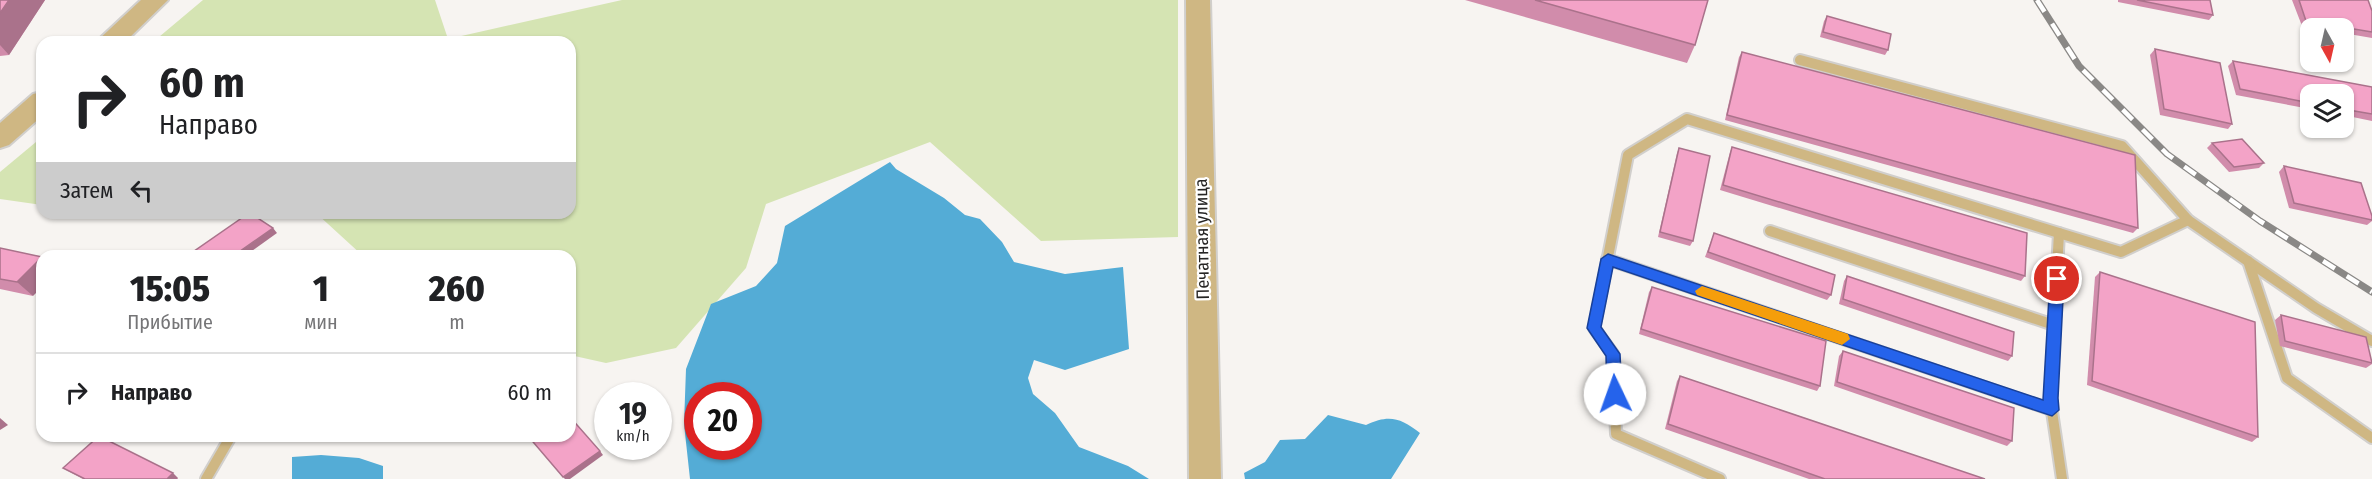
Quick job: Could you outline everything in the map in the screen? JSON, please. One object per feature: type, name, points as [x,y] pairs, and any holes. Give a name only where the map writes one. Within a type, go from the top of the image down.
[{"type":"street","points":[[116,36],[156,0]]},
{"type":"street","name":"Печатная улица","points":[[1198,0],[1205,479]]},
{"type":"street","points":[[0,138],[36,106]]},
{"type":"lane","points":[[1800,60],[2122,146],[2188,220],[2316,308],[2372,341]]},
{"type":"lane","points":[[1720,479],[1616,434],[1613,354],[1594,328],[1628,155],[1687,119],[2121,252],[2188,220]]},
{"type":"lane","points":[[1770,231],[2054,325]]},
{"type":"lane","points":[[2059,233],[2050,398],[2062,479]]},
{"type":"lane","points":[[1608,259],[2052,410]]},
{"type":"lane","points":[[2248,261],[2287,378],[2371,437]]},
{"type":"lane","points":[[206,479],[228,442]]},
{"type":"green space","points":[[203,0],[435,0],[447,36],[160,36]]},
{"type":"green space","points":[[622,0],[1178,0],[1178,237],[1041,241],[930,142],[766,204],[746,268],[676,348],[606,363],[576,356],[576,250],[356,250],[323,219],[576,219],[576,36],[461,36]]},
{"type":"green space","points":[[36,142],[36,204],[0,199],[0,172]]},
{"type":"water","points":[[890,162],[896,169],[944,198],[965,215],[980,219],[1002,242],[1014,262],[1065,274],[1123,267],[1129,349],[1065,370],[1034,360],[1028,378],[1033,394],[1055,413],[1079,447],[1128,466],[1149,479],[690,479],[688,460],[762,460],[762,382],[686,382],[686,369],[711,304],[756,286],[777,263],[785,226]]},
{"type":"water","points":[[1328,415],[1366,425],[1394,419],[1420,433],[1391,479],[1245,479],[1244,473],[1265,462],[1280,440],[1305,439]]},
{"type":"water","points":[[321,455],[359,458],[383,466],[383,479],[292,479],[292,457]]},
{"type":"building","points":[[0,0],[9,0],[0,13]]},
{"type":"building","points":[[1535,0],[1708,0],[1695,45]]},
{"type":"building","points":[[2137,0],[2210,0],[2213,15]]},
{"type":"building","points":[[2299,0],[2368,0],[2372,11],[2372,32],[2354,29],[2354,18],[2305,18]]},
{"type":"building","points":[[1827,16],[1891,34],[1888,50],[1823,32]]},
{"type":"building","points":[[2155,49],[2220,63],[2232,124],[2164,109]]},
{"type":"building","points":[[1742,52],[2135,155],[2138,228],[1727,115]]},
{"type":"building","points":[[2233,61],[2372,87],[2372,114],[2354,111],[2354,84],[2300,84],[2300,101],[2240,89]]},
{"type":"building","points":[[2242,139],[2264,163],[2234,167],[2212,143]]},
{"type":"building","points":[[1732,147],[2027,233],[2025,276],[1723,185]]},
{"type":"building","points":[[1679,148],[1710,156],[1693,241],[1660,232]]},
{"type":"building","points":[[2284,166],[2361,183],[2372,220],[2294,203]]},
{"type":"building","points":[[240,219],[259,219],[273,228],[242,250],[196,250]]},
{"type":"building","points":[[1714,233],[1835,275],[1831,295],[1708,252]]},
{"type":"building","points":[[0,248],[36,256],[36,263],[17,282],[0,279]]},
{"type":"building","points":[[2100,272],[2255,322],[2258,437],[2092,381]]},
{"type":"building","points":[[1847,276],[2014,332],[2012,356],[1843,299]]},
{"type":"building","points":[[1652,287],[1826,341],[1820,386],[1641,329]]},
{"type":"building","points":[[2281,315],[2366,337],[2372,363],[2285,341]]},
{"type":"building","points":[[1843,351],[2014,408],[2012,441],[1837,382]]},
{"type":"building","points":[[1680,376],[1985,479],[1825,479],[1668,424]]},
{"type":"building","points":[[576,424],[594,444],[594,455],[563,477],[533,442],[576,442]]},
{"type":"building","points":[[92,442],[111,442],[173,473],[167,479],[85,479],[63,468]]},
{"type":"railway","points":[[2037,0],[2079,66],[2167,154],[2260,221],[2372,292]]},
{"type":"slow traffic","points":[[1702,291],[1842,339]]},
{"type":"route","points":[[1615,394],[1613,354],[1594,328],[1608,259],[2052,410],[2050,398],[2057,279]]}]
